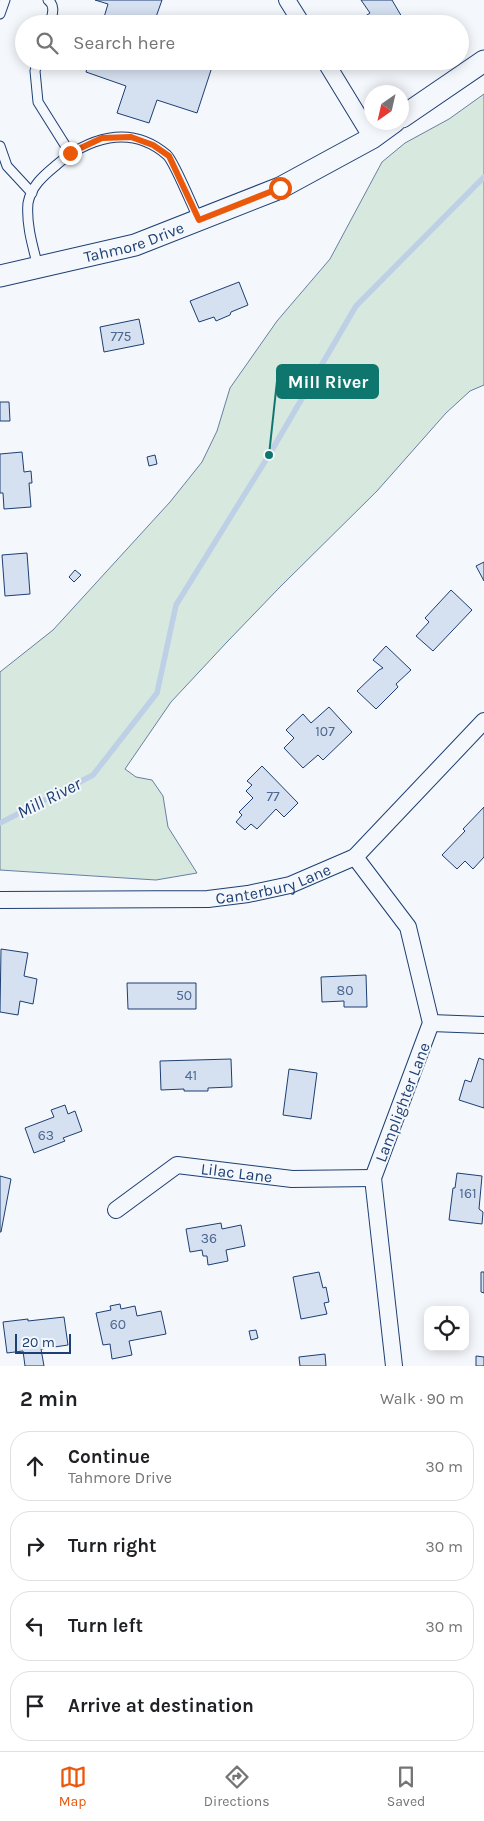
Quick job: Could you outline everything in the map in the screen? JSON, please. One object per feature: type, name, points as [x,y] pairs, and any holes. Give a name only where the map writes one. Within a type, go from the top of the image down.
[{"type":"street","points":[[287,0],[296,15]]},
{"type":"street","points":[[409,113],[484,61]]},
{"type":"street","points":[[330,70],[372,138]]},
{"type":"street","name":"Tahmore Drive","points":[[0,276],[135,245],[280,188],[372,138],[383,130]]},
{"type":"street","name":"Canterbury Lane","points":[[0,900],[208,899],[248,894],[290,885],[355,857],[484,722]]},
{"type":"street","name":"Lamplighter Lane","points":[[355,857],[408,927],[432,1023],[373,1178],[394,1366]]},
{"type":"street","points":[[432,1023],[484,1025]]},
{"type":"street","name":"Lilac Lane","points":[[116,1210],[177,1165],[292,1179],[373,1178]]},
{"type":"lane","points":[[0,14],[5,0]]},
{"type":"lane","points":[[48,0],[54,11],[53,15]]},
{"type":"lane","points":[[35,70],[38,102],[70,153]]},
{"type":"lane","points":[[38,267],[29,231],[28,203],[37,182],[70,153],[102,138],[131,137],[153,145],[169,156],[199,220]]},
{"type":"lane","points":[[0,146],[7,166],[32,193]]},
{"type":"shaded area","points":[[484,94],[484,385],[470,391],[446,413],[377,491],[227,642],[171,702],[125,769],[136,777],[152,780],[163,796],[168,827],[197,873],[156,880],[0,870],[0,672],[53,630],[170,502],[202,462],[217,431],[230,388],[277,321],[330,259],[382,162],[405,143],[449,119]]},
{"type":"building","points":[[95,0],[162,0],[157,15],[105,15],[108,4]]},
{"type":"building","points":[[361,0],[392,0],[401,15],[367,15],[370,13]]},
{"type":"building","points":[[87,70],[211,70],[197,113],[157,100],[149,123],[117,113],[126,86],[86,72]]},
{"type":"building","points":[[239,282],[248,305],[216,321],[214,317],[199,322],[190,301]]},
{"type":"building","points":[[139,319],[144,344],[104,352],[100,327]]},
{"type":"building","points":[[0,402],[9,402],[10,421],[0,421]]},
{"type":"building","points":[[22,452],[24,472],[31,471],[32,483],[29,483],[31,507],[4,509],[3,493],[0,493],[0,454]]},
{"type":"building","points":[[155,455],[157,464],[149,466],[147,457]]},
{"type":"building","points":[[27,553],[30,594],[5,596],[2,555]]},
{"type":"building","points":[[484,562],[484,581],[476,566]]},
{"type":"building","points":[[75,570],[81,575],[74,582],[69,577]]},
{"type":"building","points":[[451,590],[472,610],[433,651],[416,636],[429,622],[425,618]]},
{"type":"building","points":[[386,646],[411,670],[396,684],[398,687],[376,709],[357,691],[383,668],[373,660]]},
{"type":"building","points":[[329,707],[352,732],[323,760],[318,755],[303,768],[284,748],[294,738],[286,730],[303,714],[311,723]]},
{"type":"building","points":[[262,766],[298,803],[284,817],[276,809],[257,829],[251,824],[245,830],[236,822],[242,815],[239,812],[253,798],[246,791],[252,785],[247,781]]},
{"type":"building","points":[[484,807],[484,857],[473,869],[465,861],[457,869],[442,855],[465,831],[463,829]]},
{"type":"building","points":[[1,949],[28,953],[24,976],[37,979],[33,1004],[20,1001],[18,1015],[0,1012]]},
{"type":"building","points":[[366,975],[367,1007],[344,1007],[344,1001],[322,1002],[321,977]]},
{"type":"building","points":[[127,983],[196,983],[196,1009],[128,1009]]},
{"type":"building","points":[[479,1058],[484,1060],[484,1108],[459,1100],[465,1080],[471,1082]]},
{"type":"building","points":[[231,1059],[232,1087],[208,1088],[208,1091],[161,1090],[160,1061]]},
{"type":"building","points":[[289,1069],[317,1073],[311,1119],[283,1115]]},
{"type":"building","points":[[65,1105],[68,1114],[75,1111],[82,1131],[63,1138],[65,1141],[34,1153],[25,1128],[54,1117],[51,1110]]},
{"type":"building","points":[[457,1173],[482,1176],[479,1209],[483,1212],[482,1224],[449,1220]]},
{"type":"building","points":[[0,1176],[11,1179],[1,1232],[0,1232]]},
{"type":"building","points":[[221,1223],[222,1229],[241,1225],[245,1246],[226,1250],[228,1261],[208,1265],[207,1256],[203,1256],[202,1250],[190,1252],[186,1229]]},
{"type":"building","points":[[319,1272],[323,1288],[326,1287],[329,1302],[324,1303],[327,1314],[301,1319],[293,1277]]},
{"type":"building","points":[[481,1272],[484,1272],[484,1293],[481,1292]]},
{"type":"building","points":[[120,1304],[121,1309],[135,1306],[137,1316],[161,1311],[166,1334],[129,1341],[132,1355],[112,1359],[110,1344],[103,1345],[96,1313],[111,1310],[110,1306]]},
{"type":"building","points":[[64,1317],[68,1345],[41,1349],[44,1366],[25,1366],[23,1351],[7,1353],[3,1322]]},
{"type":"building","points":[[256,1330],[258,1338],[251,1340],[249,1331]]},
{"type":"building","points":[[325,1354],[326,1366],[300,1366],[299,1357]]},
{"type":"building","points":[[476,1356],[484,1357],[484,1366],[476,1366]]},
{"type":"waterway","name":"Mill River","points":[[0,823],[93,775],[157,693],[176,605],[269,455],[356,306],[484,177]]},
{"type":"place","name":"Mill River","points":[[269,455]]},
{"type":"route","points":[[70,153],[102,138],[131,137],[153,145],[169,156],[199,220],[280,188]]}]
